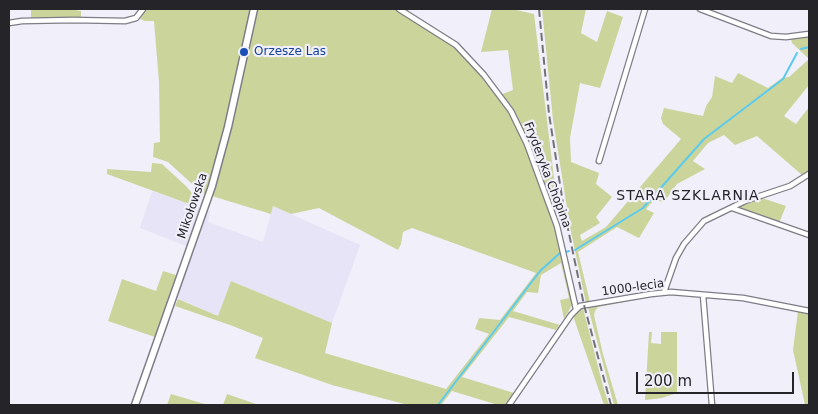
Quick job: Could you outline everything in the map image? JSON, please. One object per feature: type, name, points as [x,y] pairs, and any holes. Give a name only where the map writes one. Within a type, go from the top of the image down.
[{"type":"main road","name":"Mikołowska","points":[[134,405],[212,186],[228,127],[254,9]]},
{"type":"street","points":[[9,23],[74,20],[125,21],[136,18],[143,9]]},
{"type":"street","name":"Fryderyka Chopina","points":[[399,9],[460,49],[484,75],[511,111],[527,144],[557,226],[576,309]]},
{"type":"street","points":[[599,161],[645,9]]},
{"type":"street","points":[[700,9],[771,36],[786,37],[809,34]]},
{"type":"street","points":[[664,292],[676,258],[694,230],[704,221],[766,193],[790,186],[809,174]]},
{"type":"street","points":[[732,208],[809,235]]},
{"type":"street","name":"1000-lecia","points":[[576,309],[586,305],[664,292],[743,298],[809,311]]},
{"type":"street","points":[[703,296],[712,405]]},
{"type":"street","points":[[509,405],[576,309]]},
{"type":"shaded area","points":[[152,191],[210,211],[208,222],[263,242],[273,206],[360,245],[332,323],[231,281],[218,316],[175,297],[194,249],[140,228]]},
{"type":"green space","points":[[31,9],[69,9],[81,11],[81,17],[31,18]]},
{"type":"green space","points":[[146,9],[396,9],[447,41],[463,54],[497,96],[513,90],[508,50],[481,52],[492,9],[512,9],[534,14],[556,194],[547,202],[555,227],[572,305],[564,319],[560,300],[569,298],[561,263],[541,275],[538,293],[527,292],[513,311],[560,325],[556,330],[509,317],[462,377],[514,393],[505,405],[498,405],[452,391],[441,405],[408,405],[332,385],[255,358],[263,338],[175,306],[178,299],[218,316],[231,281],[332,323],[325,353],[446,389],[489,334],[475,329],[479,318],[500,320],[536,273],[412,228],[403,232],[398,250],[319,208],[291,214],[273,206],[271,214],[202,193],[168,162],[153,157],[154,143],[160,142],[159,82],[154,21],[140,19]]},
{"type":"green space","points":[[542,9],[586,9],[581,33],[597,42],[607,11],[623,17],[600,88],[580,83],[570,138],[571,162],[599,173],[596,184],[612,197],[596,217],[600,223],[580,235],[582,241],[606,227],[681,139],[663,124],[661,118],[664,108],[703,116],[706,106],[712,97],[715,76],[732,83],[738,73],[768,88],[782,78],[789,77],[809,59],[809,85],[784,116],[796,124],[809,107],[809,171],[802,175],[757,136],[735,145],[724,135],[708,143],[693,161],[705,169],[677,184],[664,202],[654,200],[646,209],[654,213],[639,238],[617,227],[578,252],[590,302],[586,303],[570,227],[553,120]]},
{"type":"green space","points":[[809,36],[809,59],[792,43],[791,39]]},
{"type":"green space","points":[[152,163],[162,164],[187,187],[192,193],[192,205],[107,174],[107,169],[151,172]]},
{"type":"green space","points":[[762,198],[786,206],[779,223],[741,210],[739,207]]},
{"type":"green space","points":[[163,271],[176,275],[155,337],[108,321],[122,279],[156,291]]},
{"type":"green space","points":[[650,297],[598,307],[595,311],[594,315],[603,354],[618,405],[614,405],[588,307]]},
{"type":"green space","points":[[583,308],[609,405],[604,405],[573,316]]},
{"type":"green space","points":[[798,311],[809,314],[809,405],[805,405],[793,350]]},
{"type":"green space","points":[[649,332],[652,332],[651,343],[661,344],[661,332],[677,332],[677,393],[662,398],[645,400]]},
{"type":"green space","points":[[171,394],[208,405],[167,405]]},
{"type":"green space","points":[[227,394],[259,405],[223,405]]},
{"type":"waterway","points":[[801,49],[809,47]]},
{"type":"waterway","points":[[575,250],[643,208],[704,139],[783,79],[797,53]]},
{"type":"waterway","points":[[438,405],[540,271],[560,253]]},
{"type":"railway","points":[[539,9],[549,114],[564,210],[584,305],[611,405]]},
{"type":"place","name":"Orzesze Las","points":[[244,52]]},
{"type":"district","name":"STARA SZKLARNIA","points":[[688,196]]}]
